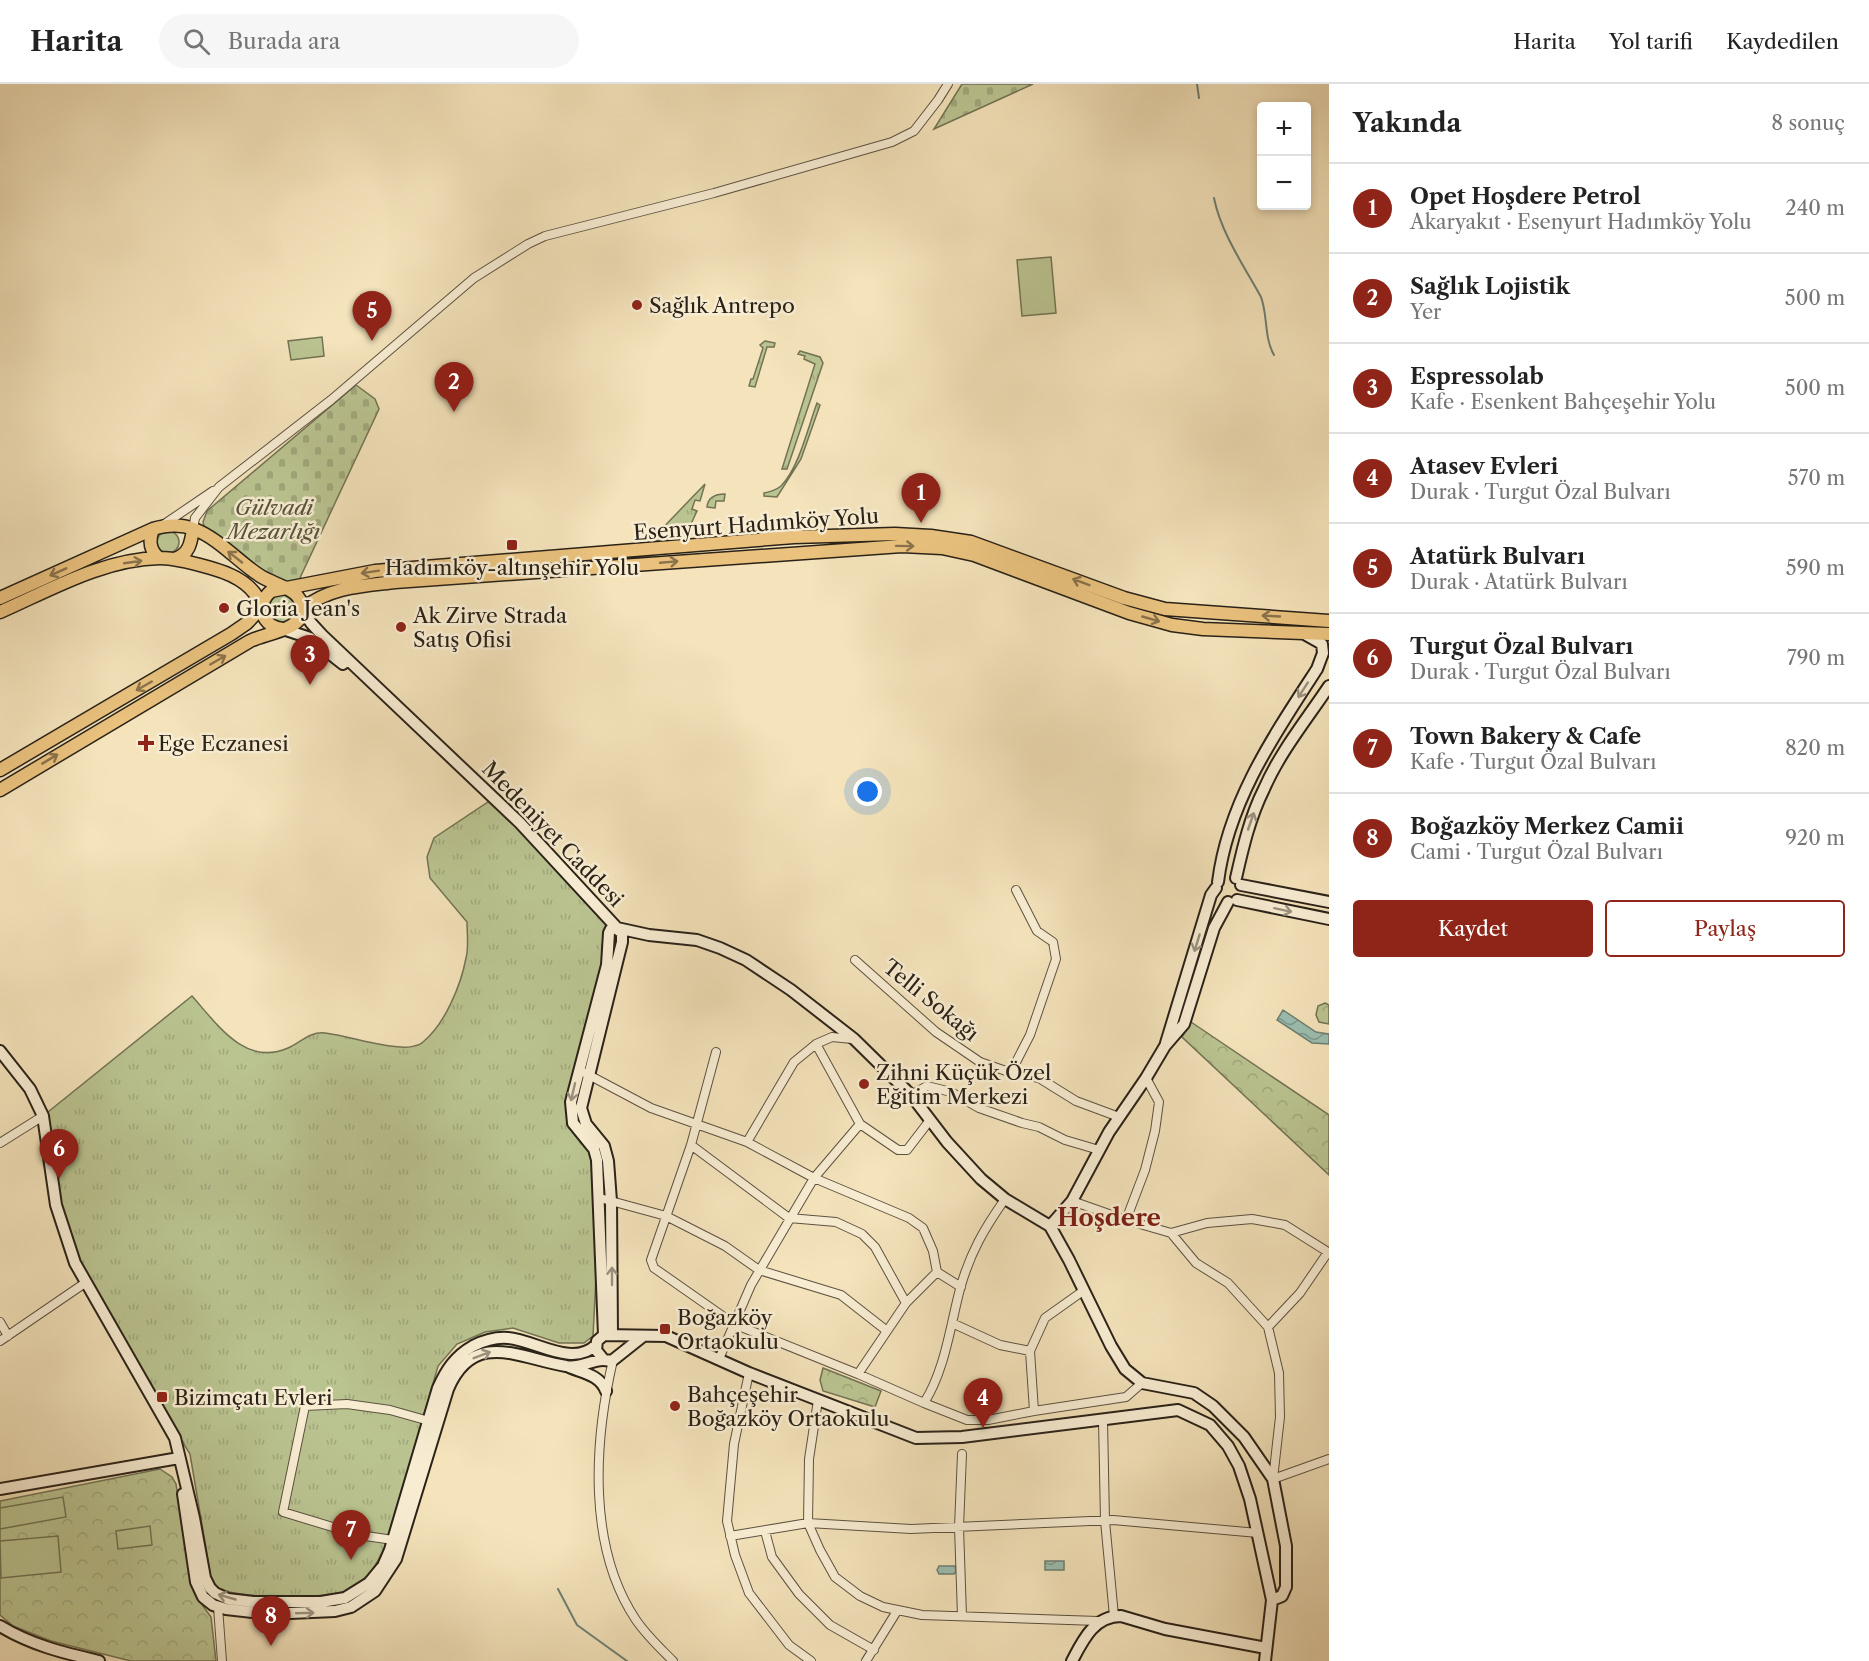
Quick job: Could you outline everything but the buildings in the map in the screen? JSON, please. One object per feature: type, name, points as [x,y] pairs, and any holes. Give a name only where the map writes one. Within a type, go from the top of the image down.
[{"type":"main road","points":[[0,598],[156,528],[172,526],[193,529],[219,544],[261,576],[295,593],[302,603],[301,615],[294,625],[250,641],[0,790]]},
{"type":"main road","points":[[156,528],[150,540],[151,547],[159,558]]},
{"type":"main road","points":[[174,559],[186,552],[191,542],[193,529]]},
{"type":"main road","name":"Esenyurt Hadımköy Yolu","points":[[302,609],[315,599],[348,587],[931,536],[971,542],[1124,598],[1165,609],[1329,621]]},
{"type":"main road","name":"Esenyurt Hadımköy Yolu","points":[[284,588],[375,571],[794,537],[877,540],[929,546],[974,555],[1129,613],[1172,625],[1203,629],[1329,634]]},
{"type":"main road","points":[[0,612],[81,576],[129,562],[159,558],[174,559],[218,570],[234,577],[253,590],[262,607],[262,614],[270,625],[283,629]]},
{"type":"main road","points":[[0,770],[231,634],[247,623],[262,607],[272,591],[284,588]]},
{"type":"street","points":[[156,528],[219,487],[307,420],[474,278],[528,244],[544,236],[714,193],[892,142],[914,131],[948,84]]},
{"type":"street","points":[[193,529],[195,518],[219,487]]},
{"type":"street","points":[[302,609],[322,635],[397,708]]},
{"type":"street","points":[[283,629],[310,638],[397,708]]},
{"type":"street","points":[[1165,1046],[1211,896],[1217,885],[1230,828],[1246,787],[1269,742],[1322,658],[1324,648],[1320,641],[1297,632]]},
{"type":"street","points":[[1273,1479],[1244,1437],[1213,1406],[1194,1394],[1142,1383],[1125,1369],[1050,1226],[1072,1201],[1119,1117],[1165,1046],[1180,1030],[1187,1018],[1214,928],[1232,901],[1242,893],[1239,881],[1246,838],[1264,789],[1281,756],[1329,686]]},
{"type":"street","name":"Medeniyet Caddesi","points":[[397,708],[520,823],[617,928],[697,940],[720,948],[746,960],[791,990],[854,1039],[910,1095],[947,1142],[981,1179],[1005,1199],[1050,1226]]},
{"type":"street","points":[[1217,885],[1227,876],[1239,881],[1329,902]]},
{"type":"street","points":[[1217,885],[1218,896],[1232,901],[1329,919]]},
{"type":"street","points":[[1011,1072],[1030,1035],[1056,959],[1053,942],[1038,931],[1016,890]]},
{"type":"street","points":[[611,1335],[597,1160],[594,1149],[571,1119],[571,1102],[583,1072],[622,942],[622,933],[617,928]]},
{"type":"street","name":"Telli Sokağı","points":[[855,960],[936,1032],[980,1062],[1039,1078],[1076,1101],[1119,1117]]},
{"type":"street","points":[[747,1142],[794,1062],[816,1044],[832,1037],[854,1039]]},
{"type":"street","points":[[816,1044],[860,1124],[898,1150],[907,1150],[930,1120]]},
{"type":"street","points":[[0,1051],[30,1089],[43,1116],[56,1205],[75,1263],[175,1438],[194,1518],[205,1578],[210,1588],[220,1596],[268,1603],[339,1600],[359,1591],[378,1574],[386,1561],[445,1373],[459,1356],[477,1344],[507,1338],[574,1355],[585,1353],[596,1345],[597,1341],[611,1335],[666,1336],[749,1373],[916,1438],[962,1437],[1178,1410],[1210,1425],[1228,1446],[1239,1466],[1258,1533],[1272,1600],[1265,1661]]},
{"type":"street","points":[[716,1052],[691,1145],[651,1260],[654,1268],[734,1324],[967,1420],[988,1420],[1126,1398],[1142,1383]]},
{"type":"street","points":[[583,1072],[651,1108],[747,1142],[814,1178],[909,1218],[923,1228],[933,1251],[937,1272],[961,1287]]},
{"type":"street","points":[[583,1072],[581,1108],[586,1124],[604,1146],[608,1161],[611,1201],[611,1335]]},
{"type":"street","points":[[1126,1220],[1155,1131],[1159,1102],[1146,1078]]},
{"type":"street","points":[[910,1095],[927,1086],[951,1092],[979,1108],[1023,1124],[1039,1127],[1065,1140],[1099,1150]]},
{"type":"street","points":[[0,1143],[43,1116]]},
{"type":"street","points":[[719,1359],[759,1270],[789,1218],[814,1178],[860,1124]]},
{"type":"street","points":[[691,1145],[789,1218],[836,1222],[861,1234],[875,1247],[906,1303]]},
{"type":"street","points":[[600,1198],[666,1216],[725,1246],[759,1270],[841,1295],[887,1331]]},
{"type":"street","points":[[924,1403],[932,1391],[961,1287],[981,1234],[1005,1199]]},
{"type":"street","points":[[1072,1201],[1171,1233],[1207,1223],[1252,1219],[1285,1225],[1328,1252],[1300,1293],[1268,1327]]},
{"type":"street","points":[[1171,1233],[1196,1263],[1227,1283],[1268,1327],[1279,1373],[1280,1418],[1273,1479],[1285,1534],[1286,1587],[1282,1596],[1272,1600]]},
{"type":"street","points":[[858,1374],[906,1303],[937,1272]]},
{"type":"street","points":[[0,1341],[85,1283]]},
{"type":"street","points":[[1034,1411],[1030,1352],[1045,1318],[1083,1291]]},
{"type":"street","points":[[0,1322],[8,1336]]},
{"type":"street","points":[[952,1323],[1000,1345],[1030,1352]]},
{"type":"street","points":[[611,1335],[622,1342],[622,1351]]},
{"type":"street","points":[[179,1458],[185,1518],[196,1582],[204,1597],[218,1607],[268,1614],[344,1610],[364,1600],[382,1581],[400,1549],[448,1389],[460,1368],[477,1357],[499,1350],[573,1367],[608,1360],[642,1337]]},
{"type":"street","points":[[596,1345],[597,1354],[608,1360]]},
{"type":"street","points":[[608,1360],[599,1491],[607,1552],[628,1607],[654,1643],[673,1661]]},
{"type":"street","points":[[566,1366],[598,1379],[606,1392]]},
{"type":"street","points":[[749,1373],[734,1444],[727,1521],[730,1536],[749,1593],[789,1645],[811,1661]]},
{"type":"street","points":[[818,1400],[809,1459],[808,1523],[835,1577],[860,1596],[883,1607],[922,1615],[1098,1621],[1121,1616],[1165,1629],[1266,1648]]},
{"type":"street","points":[[393,1540],[359,1535],[283,1512],[305,1406],[346,1404],[390,1410],[429,1421]]},
{"type":"street","points":[[1103,1420],[1105,1521],[1114,1616]]},
{"type":"street","points":[[962,1454],[959,1527],[962,1616]]},
{"type":"street","points":[[0,1490],[179,1458]]},
{"type":"street","points":[[1273,1479],[1329,1459]]},
{"type":"street","points":[[730,1536],[808,1523],[911,1529],[1105,1521],[1258,1533]]},
{"type":"street","points":[[765,1530],[772,1557],[798,1594],[830,1625],[874,1650]]},
{"type":"street","points":[[218,1607],[222,1661]]},
{"type":"street","points":[[866,1661],[897,1611]]},
{"type":"street","points":[[1072,1661],[1083,1640],[1098,1621]]},
{"type":"street","points":[[0,1626],[51,1656],[99,1661]]},
{"type":"green space","points":[[962,84],[1033,84],[934,129]]},
{"type":"green space","points":[[1051,257],[1056,313],[1022,316],[1017,260]]},
{"type":"green space","points":[[322,337],[324,356],[291,360],[288,341]]},
{"type":"green space","points":[[765,341],[775,343],[774,347],[767,347],[755,387],[749,386],[763,348],[760,345]]},
{"type":"green space","points":[[800,351],[820,357],[823,363],[787,469],[782,469],[815,364],[804,359],[805,356],[798,354]]},
{"type":"green space","name":"Gülvadi Mezarlığı","points":[[356,385],[375,399],[379,409],[299,580],[285,582],[270,576],[208,531],[203,522],[207,511]]},
{"type":"green space","points":[[817,403],[820,405],[801,459],[777,497],[764,496],[764,493],[781,486],[793,469]]},
{"type":"green space","points":[[705,484],[700,501],[695,500],[692,509],[697,511],[685,537],[654,541],[655,536]]},
{"type":"green space","points":[[725,494],[724,501],[716,501],[715,508],[707,507],[713,497]]},
{"type":"green space","points":[[168,531],[176,534],[179,542],[176,550],[168,553],[160,550],[157,542],[160,534]]},
{"type":"green space","points":[[283,594],[293,598],[297,608],[293,618],[283,622],[273,618],[269,608],[273,598]]},
{"type":"green space","points":[[494,798],[599,909],[609,933],[570,1110],[588,1140],[600,1198],[593,1336],[584,1343],[559,1343],[513,1328],[485,1332],[457,1344],[438,1366],[388,1539],[367,1576],[354,1587],[336,1594],[282,1597],[229,1592],[215,1585],[211,1578],[190,1454],[85,1283],[63,1230],[43,1116],[192,996],[233,1040],[258,1052],[273,1052],[288,1048],[320,1033],[391,1046],[410,1047],[421,1043],[438,1025],[451,1003],[464,969],[468,945],[467,922],[430,878],[427,857],[434,838]]},
{"type":"green space","points":[[1325,1003],[1329,1005],[1329,1024],[1319,1022],[1316,1015],[1318,1006]]},
{"type":"green space","points":[[1191,1022],[1329,1115],[1329,1175],[1182,1037]]},
{"type":"green space","points":[[823,1368],[881,1391],[875,1407],[823,1391],[820,1380]]},
{"type":"green space","points":[[160,1469],[172,1477],[176,1484],[191,1583],[197,1598],[211,1617],[216,1661],[131,1661],[51,1641],[13,1626],[0,1615],[0,1501]]},
{"type":"green space","points":[[63,1497],[66,1517],[0,1529],[0,1508]]},
{"type":"green space","points":[[150,1526],[152,1545],[118,1549],[116,1531]]},
{"type":"green space","points":[[58,1536],[61,1572],[1,1578],[0,1541]]},
{"type":"water","points":[[1283,1010],[1316,1032],[1329,1034],[1329,1044],[1312,1043],[1277,1020]]},
{"type":"water","points":[[1045,1561],[1064,1561],[1064,1570],[1045,1570]]},
{"type":"water","points":[[939,1566],[955,1566],[956,1571],[954,1574],[939,1574],[937,1570]]},
{"type":"waterway","points":[[1197,84],[1199,98]]},
{"type":"waterway","points":[[1214,198],[1227,237],[1261,297],[1269,341],[1274,355]]},
{"type":"waterway","points":[[558,1589],[577,1625],[627,1661]]},
{"type":"place","name":"Sağlık Antrepo","points":[[637,305]]},
{"type":"place","name":"Atatürk Bulvarı","points":[[372,341]]},
{"type":"place","name":"Sağlık Lojistik","points":[[454,412]]},
{"type":"place","name":"Opet Hoşdere Petrol","points":[[921,523]]},
{"type":"place","name":"Hadımköy-altınşehir Yolu","points":[[512,545]]},
{"type":"place","name":"Gloria Jean's","points":[[224,608]]},
{"type":"place","name":"Ak Zirve Strada Satış Ofisi","points":[[401,627]]},
{"type":"place","name":"Espressolab","points":[[310,685]]},
{"type":"place","name":"Ege Eczanesi","points":[[146,743]]},
{"type":"place","name":"Zihni Küçük Özel Eğitim Merkezi","points":[[864,1084]]},
{"type":"place","name":"Turgut Özal Bulvarı","points":[[59,1179]]},
{"type":"place","name":"Boğazköy Ortaokulu","points":[[665,1329]]},
{"type":"place","name":"Bizimçatı Evleri","points":[[162,1397]]},
{"type":"place","name":"Bahçeşehir Boğazköy Ortaokulu","points":[[675,1406]]},
{"type":"place","name":"Atasev Evleri","points":[[983,1428]]},
{"type":"place","name":"Town Bakery & Cafe","points":[[351,1560]]},
{"type":"place","name":"Boğazköy Merkez Camii","points":[[271,1646]]},
{"type":"district","name":"Hoşdere","points":[[1109,1217]]}]
